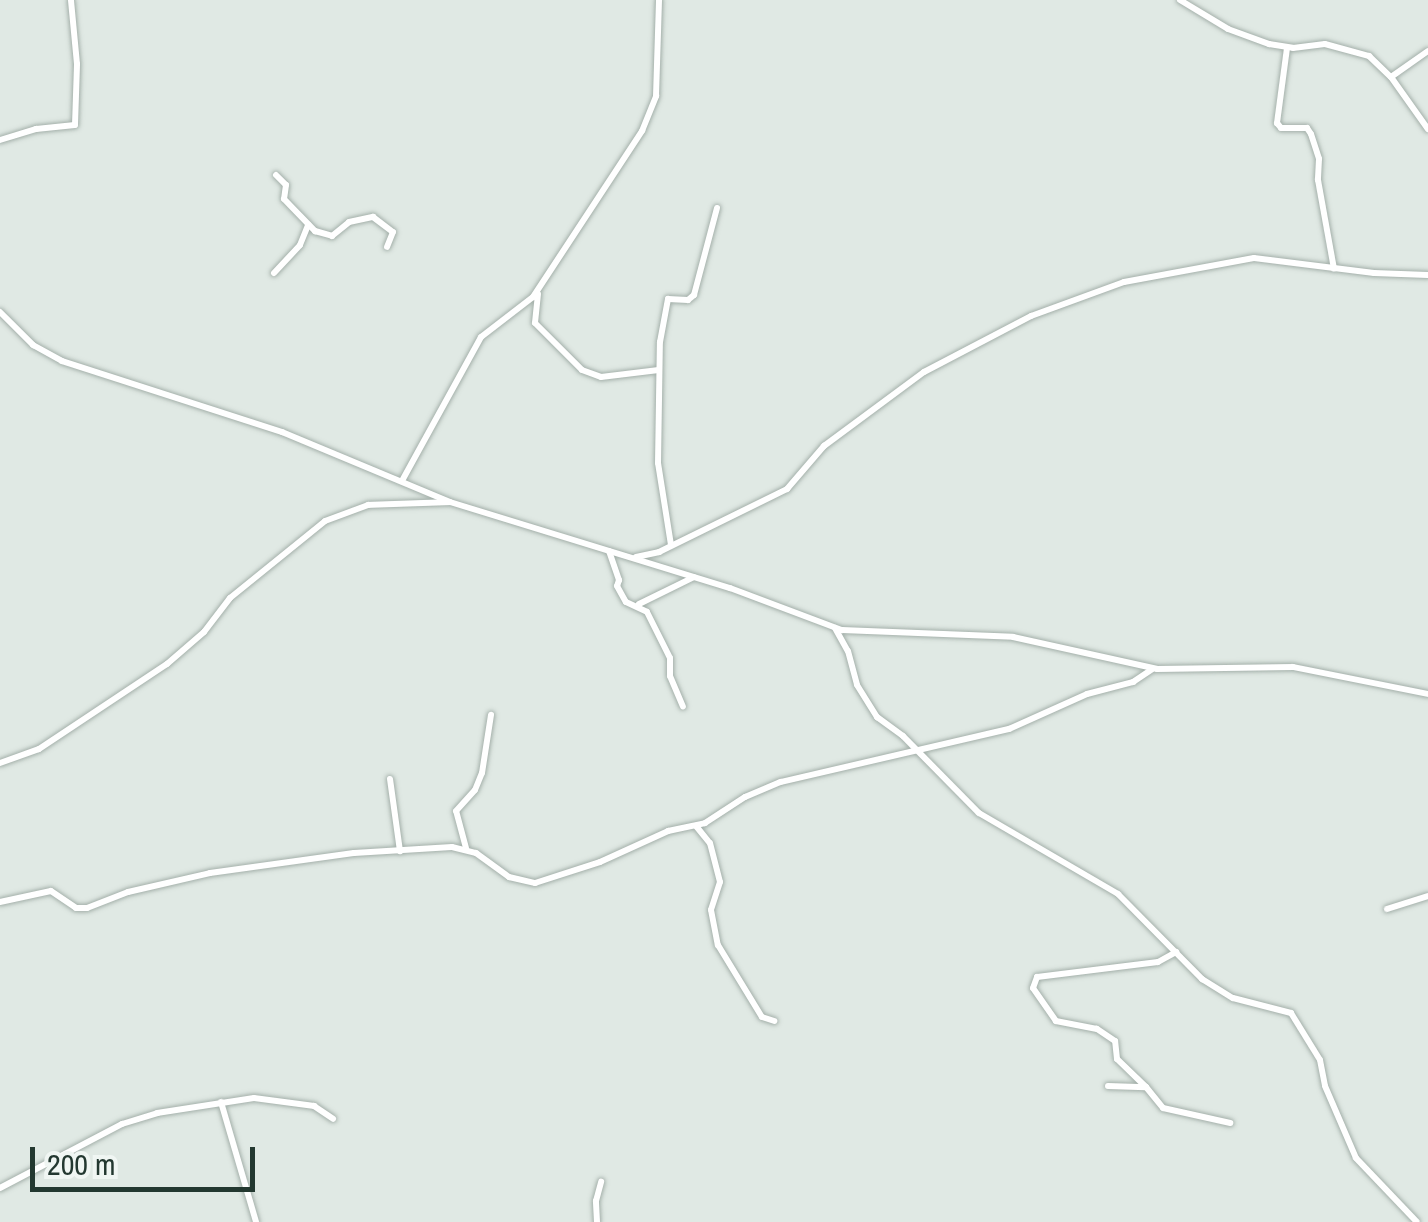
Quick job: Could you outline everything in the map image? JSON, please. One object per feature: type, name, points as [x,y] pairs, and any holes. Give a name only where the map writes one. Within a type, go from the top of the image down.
[{"type":"street","points":[[0,140],[36,129],[75,125],[77,64],[71,0]]},
{"type":"street","points":[[403,479],[481,337],[538,288],[654,107],[659,0]]},
{"type":"street","points":[[1180,0],[1228,30],[1287,48],[1325,44],[1375,60],[1428,129]]},
{"type":"street","points":[[1287,48],[1277,123],[1281,128],[1307,128],[1311,134],[1319,159],[1318,180],[1334,270]]},
{"type":"street","points":[[1391,77],[1428,51]]},
{"type":"street","points":[[276,174],[286,185],[284,200],[325,237],[349,222],[374,216],[393,232],[387,247]]},
{"type":"street","points":[[671,569],[658,463],[659,370],[668,299],[693,298],[717,208]]},
{"type":"street","points":[[274,273],[300,246],[308,225]]},
{"type":"street","points":[[635,558],[669,547],[787,489],[824,446],[898,388],[1042,311],[1149,274],[1246,260],[1334,270],[1428,274]]},
{"type":"street","points":[[536,319],[538,288]]},
{"type":"street","points":[[519,308],[526,307],[559,350],[590,375],[659,370]]},
{"type":"street","points":[[0,312],[33,345],[62,361],[228,414],[403,479],[450,502],[671,569],[834,627],[877,635],[1014,637],[1152,668],[1293,667],[1428,694]]},
{"type":"street","points":[[0,764],[39,749],[167,664],[204,632],[230,598],[324,521],[368,505],[450,502]]},
{"type":"street","points":[[609,550],[622,598],[647,612],[670,658],[670,676],[683,706]]},
{"type":"street","points":[[638,604],[694,577]]},
{"type":"street","points":[[834,627],[843,636],[856,685],[870,706],[979,813],[1118,894],[1202,980],[1233,998],[1291,1013],[1320,1060],[1325,1086],[1356,1158],[1416,1222]]},
{"type":"street","points":[[0,902],[51,891],[76,908],[87,908],[128,892],[210,873],[400,851],[466,848],[509,877],[536,883],[600,862],[672,830],[696,826],[781,782],[920,752],[965,736],[1022,724],[1087,694],[1133,682],[1152,668]]},
{"type":"street","points":[[466,848],[456,811],[475,790],[482,772],[491,715]]},
{"type":"street","points":[[390,779],[400,851]]},
{"type":"street","points":[[696,826],[710,843],[720,882],[711,910],[718,945],[762,1017],[774,1021]]},
{"type":"street","points":[[1387,909],[1428,896]]},
{"type":"street","points":[[1176,952],[1158,962],[1037,977],[1033,988],[1056,1020],[1097,1029],[1115,1041],[1117,1059],[1163,1108],[1230,1124]]},
{"type":"street","points":[[1108,1086],[1146,1087]]},
{"type":"street","points":[[0,1188],[122,1124],[221,1102],[254,1098],[296,1102],[317,1107],[333,1119]]},
{"type":"street","points":[[221,1102],[256,1222]]},
{"type":"street","points":[[597,1222],[596,1201],[601,1182]]}]
